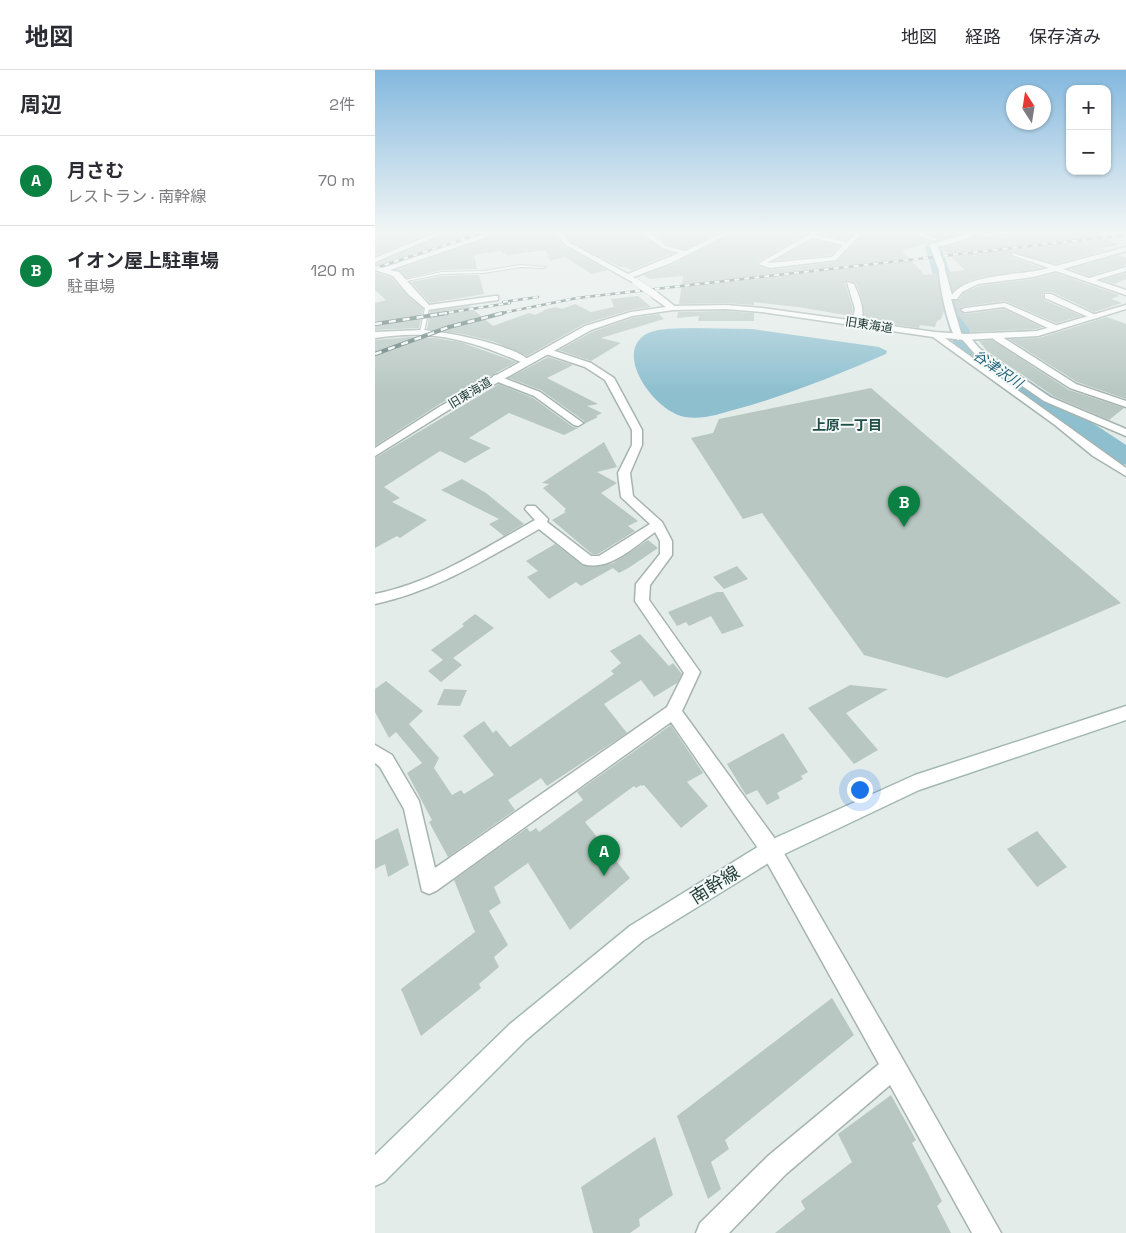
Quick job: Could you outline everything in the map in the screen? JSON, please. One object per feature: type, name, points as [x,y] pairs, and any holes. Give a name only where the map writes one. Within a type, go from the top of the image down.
[{"type":"street","points":[[405,284],[422,300],[427,308],[495,298]]},
{"type":"street","points":[[639,284],[673,308]]},
{"type":"street","points":[[850,284],[857,302],[859,318],[856,323]]},
{"type":"street","points":[[945,284],[952,321],[962,337],[977,351],[1047,399],[1126,433]]},
{"type":"street","points":[[948,297],[954,297],[959,290],[971,284]]},
{"type":"street","points":[[1100,284],[1126,293]]},
{"type":"street","points":[[1048,296],[1096,317]]},
{"type":"street","points":[[965,310],[1005,305],[1057,329]]},
{"type":"street","name":"旧東海道","points":[[375,452],[496,378],[570,336],[617,317],[673,308],[726,307],[762,310],[935,335],[996,337],[1057,329],[1126,307]]},
{"type":"street","points":[[375,335],[422,332],[479,342],[526,361]]},
{"type":"street","points":[[935,335],[1059,423],[1112,465],[1126,473]]},
{"type":"street","points":[[996,337],[1073,386],[1126,404]]},
{"type":"street","points":[[375,753],[386,761],[413,807],[429,884],[673,712],[692,672],[642,600],[643,584],[666,555],[666,540],[658,526],[627,497],[624,473],[637,445],[637,430],[609,378],[588,365],[546,350]]},
{"type":"street","points":[[496,378],[537,394],[578,423]]},
{"type":"street","points":[[531,509],[542,519],[540,523]]},
{"type":"street","points":[[540,523],[588,561],[602,561],[658,526]]},
{"type":"street","points":[[375,599],[399,595],[433,583],[540,523]]},
{"type":"street","points":[[673,712],[771,850],[987,1233]]},
{"type":"street","name":"南幹線","points":[[375,1174],[518,1032],[637,933],[771,850],[915,783],[1126,713]]},
{"type":"street","points":[[710,1233],[777,1165],[894,1066]]},
{"type":"lane","points":[[422,332],[427,308]]},
{"type":"water","points":[[665,329],[752,329],[879,347],[887,351],[886,354],[775,397],[711,416],[685,417],[663,406],[653,396],[637,371],[634,359],[635,347],[642,337],[647,334]]},
{"type":"building","points":[[375,284],[398,284],[423,309],[419,328],[375,330],[375,303],[386,300],[375,290]]},
{"type":"building","points":[[413,284],[481,284],[484,294],[430,303]]},
{"type":"building","points":[[682,284],[845,284],[853,309],[851,316],[754,302],[754,305],[726,303],[679,304]]},
{"type":"building","points":[[856,284],[939,284],[944,311],[935,327],[920,325],[919,328],[863,319],[863,304]]},
{"type":"building","points":[[951,284],[964,284],[953,292]]},
{"type":"building","points":[[992,284],[1088,284],[1119,295],[1111,299],[1122,303],[1094,312],[1052,292],[1045,292],[1043,294],[1044,300],[1082,316],[1056,323],[1005,301],[965,306],[959,309],[965,314],[1004,309],[1042,327],[1037,329],[971,332],[958,315],[954,301],[959,300],[963,293],[979,286]]},
{"type":"building","points":[[638,296],[651,307],[630,310],[584,324],[527,356],[495,342],[463,334],[427,329],[430,311],[469,306],[493,326],[529,313],[535,315],[547,309],[556,307],[562,309],[575,304],[591,312],[614,307],[611,299]]},
{"type":"building","points":[[726,311],[754,313],[754,321],[698,321],[699,316],[677,318],[678,312]]},
{"type":"building","points":[[659,314],[664,319],[601,338],[621,343],[591,361],[559,350],[592,332],[632,318]]},
{"type":"building","points":[[1107,317],[1126,324],[1126,399],[1077,382],[1009,339],[1039,338]]},
{"type":"building","points":[[410,337],[460,342],[516,362],[438,405],[375,446],[375,340]]},
{"type":"building","points":[[992,340],[1069,390],[1124,408],[1109,420],[1055,397],[987,351],[979,341]]},
{"type":"building","points":[[548,357],[573,365],[547,378],[598,404],[587,406],[602,413],[596,416],[598,417],[584,424],[584,421],[541,390],[509,378]]},
{"type":"building","points":[[499,384],[533,398],[573,427],[578,428],[564,435],[509,413],[469,438],[491,448],[465,463],[440,451],[384,487],[400,498],[392,502],[427,520],[400,538],[397,536],[375,548],[375,458]]},
{"type":"building","points":[[871,388],[1121,603],[947,678],[864,655],[762,513],[743,519],[691,438],[713,433],[719,419]]},
{"type":"building","points":[[604,442],[617,467],[597,472],[617,483],[601,493],[638,521],[628,526],[635,531],[598,554],[592,554],[552,520],[566,512],[564,511],[566,509],[543,488],[549,484],[542,483]]},
{"type":"building","points":[[462,479],[486,493],[524,524],[504,536],[489,524],[499,519],[441,490]]},
{"type":"building","points":[[648,540],[658,548],[630,567],[619,573],[613,568],[581,586],[576,582],[549,599],[527,577],[538,571],[526,561],[555,544],[582,565],[593,567],[613,563]]},
{"type":"building","points":[[737,566],[748,579],[724,589],[713,577]]},
{"type":"building","points":[[717,592],[723,592],[744,626],[722,634],[711,616],[689,626],[686,622],[677,626],[668,612]]},
{"type":"building","points":[[475,614],[494,628],[453,658],[462,665],[441,682],[428,671],[443,660],[431,650],[464,626],[462,624]]},
{"type":"building","points":[[640,634],[669,666],[673,663],[682,674],[677,683],[654,697],[641,680],[604,704],[627,733],[547,786],[541,778],[508,800],[515,810],[448,857],[429,822],[432,820],[407,773],[422,763],[396,732],[389,738],[375,712],[375,689],[386,681],[423,711],[409,724],[439,758],[434,768],[452,795],[461,790],[464,794],[494,775],[463,736],[484,721],[493,733],[496,730],[510,747],[614,674],[611,671],[621,663],[610,651]]},
{"type":"building","points":[[850,685],[888,689],[846,713],[878,750],[854,764],[808,708]]},
{"type":"building","points":[[444,689],[467,690],[460,706],[437,705]]},
{"type":"building","points":[[671,725],[703,773],[687,782],[708,806],[681,828],[644,785],[641,785],[636,788],[634,786],[585,822],[630,878],[570,930],[528,863],[494,887],[501,903],[489,911],[508,945],[494,957],[499,967],[479,984],[481,988],[421,1036],[401,989],[475,932],[454,880],[527,828],[530,832],[536,828],[539,832],[583,800],[577,792]]},
{"type":"building","points":[[783,733],[808,772],[801,776],[803,779],[777,793],[780,798],[767,805],[757,790],[746,795],[727,764]]},
{"type":"building","points":[[398,828],[409,865],[388,877],[385,864],[375,869],[375,840]]},
{"type":"building","points":[[1037,831],[1067,867],[1037,887],[1007,849]]},
{"type":"building","points":[[832,998],[854,1035],[725,1140],[729,1149],[711,1162],[721,1189],[708,1199],[677,1116]]},
{"type":"building","points":[[891,1095],[916,1140],[912,1143],[942,1201],[937,1206],[951,1233],[775,1233],[805,1209],[801,1201],[852,1162],[838,1134]]},
{"type":"building","points":[[655,1137],[673,1195],[639,1219],[640,1226],[630,1233],[593,1233],[581,1187]]},
{"type":"waterway","name":"谷津沢川","points":[[945,284],[963,342],[970,350],[1052,407],[1081,424],[1126,457]]},
{"type":"railway","points":[[497,314],[577,298],[697,284]]},
{"type":"railway","points":[[503,302],[538,297]]},
{"type":"railway","points":[[439,314],[510,303]]},
{"type":"railway","points":[[375,324],[447,313]]},
{"type":"railway","points":[[375,354],[449,327],[503,313]]},
{"type":"place","name":"イオン屋上駐車場","points":[[904,527]]},
{"type":"place","name":"月さむ","points":[[604,876]]},
{"type":"district","name":"上原一丁目","points":[[847,425]]}]
